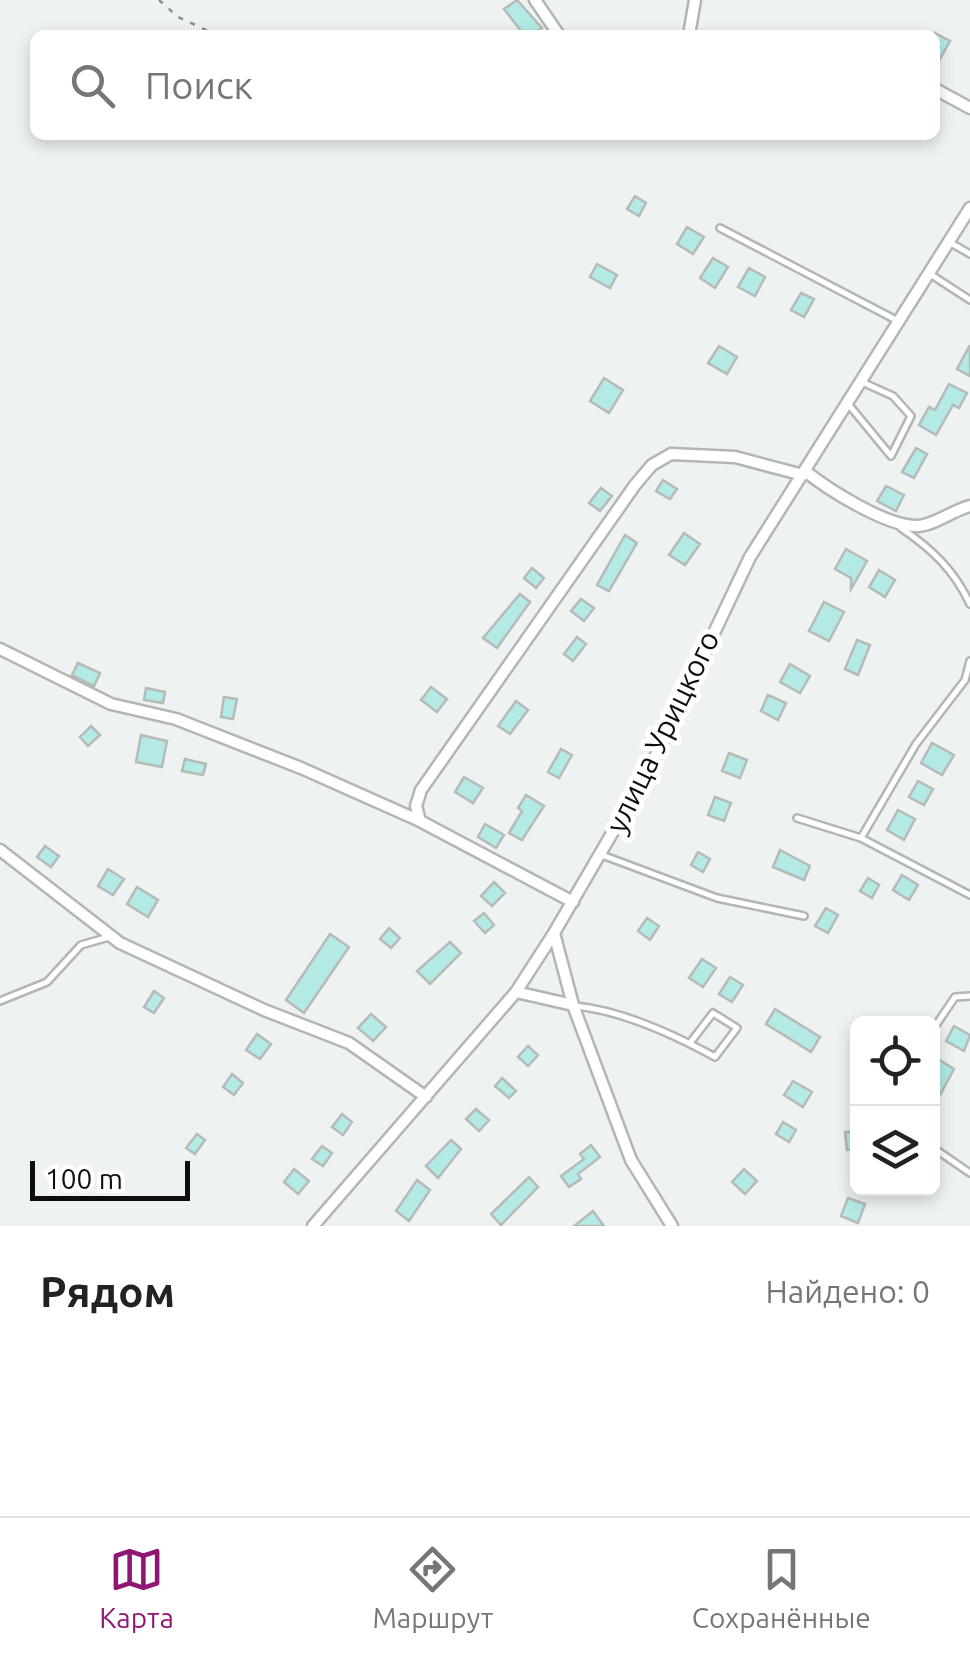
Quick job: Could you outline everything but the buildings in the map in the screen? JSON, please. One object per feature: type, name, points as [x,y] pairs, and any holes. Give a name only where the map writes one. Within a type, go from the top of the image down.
[{"type":"street","points":[[535,0],[556,30]]},
{"type":"street","points":[[689,30],[692,2]]},
{"type":"street","points":[[940,92],[970,108]]},
{"type":"street","name":"улица Урицкого","points":[[313,1226],[516,992],[602,855],[650,768],[750,557],[970,208]]},
{"type":"street","points":[[420,821],[416,806],[421,790],[634,485],[652,465],[671,454],[735,457],[804,473],[831,492],[895,523],[921,526],[970,506]]},
{"type":"street","points":[[0,649],[111,704],[176,719],[301,768],[420,821],[573,902]]},
{"type":"street","points":[[0,850],[112,936],[264,1010],[349,1043],[426,1097]]},
{"type":"street","points":[[554,933],[573,1006],[630,1160],[672,1226]]},
{"type":"street","points":[[516,992],[573,1006]]},
{"type":"lane","points":[[720,228],[898,320]]},
{"type":"lane","points":[[949,242],[970,254]]},
{"type":"lane","points":[[927,272],[970,300]]},
{"type":"lane","points":[[847,402],[891,456],[911,416],[893,396],[862,382]]},
{"type":"lane","points":[[895,523],[932,549],[958,580],[970,604]]},
{"type":"lane","points":[[861,838],[916,744],[965,680],[970,661]]},
{"type":"lane","points":[[797,818],[861,838],[970,896]]},
{"type":"lane","points":[[602,855],[717,898],[804,916]]},
{"type":"lane","points":[[0,1001],[47,982],[81,945],[112,936]]},
{"type":"lane","points":[[940,1019],[955,997],[970,996]]},
{"type":"lane","points":[[573,1006],[602,1008],[715,1057],[737,1028],[713,1013],[690,1043]]},
{"type":"lane","points":[[940,1152],[970,1173]]},
{"type":"path","points":[[158,0],[178,18],[206,30]]}]
